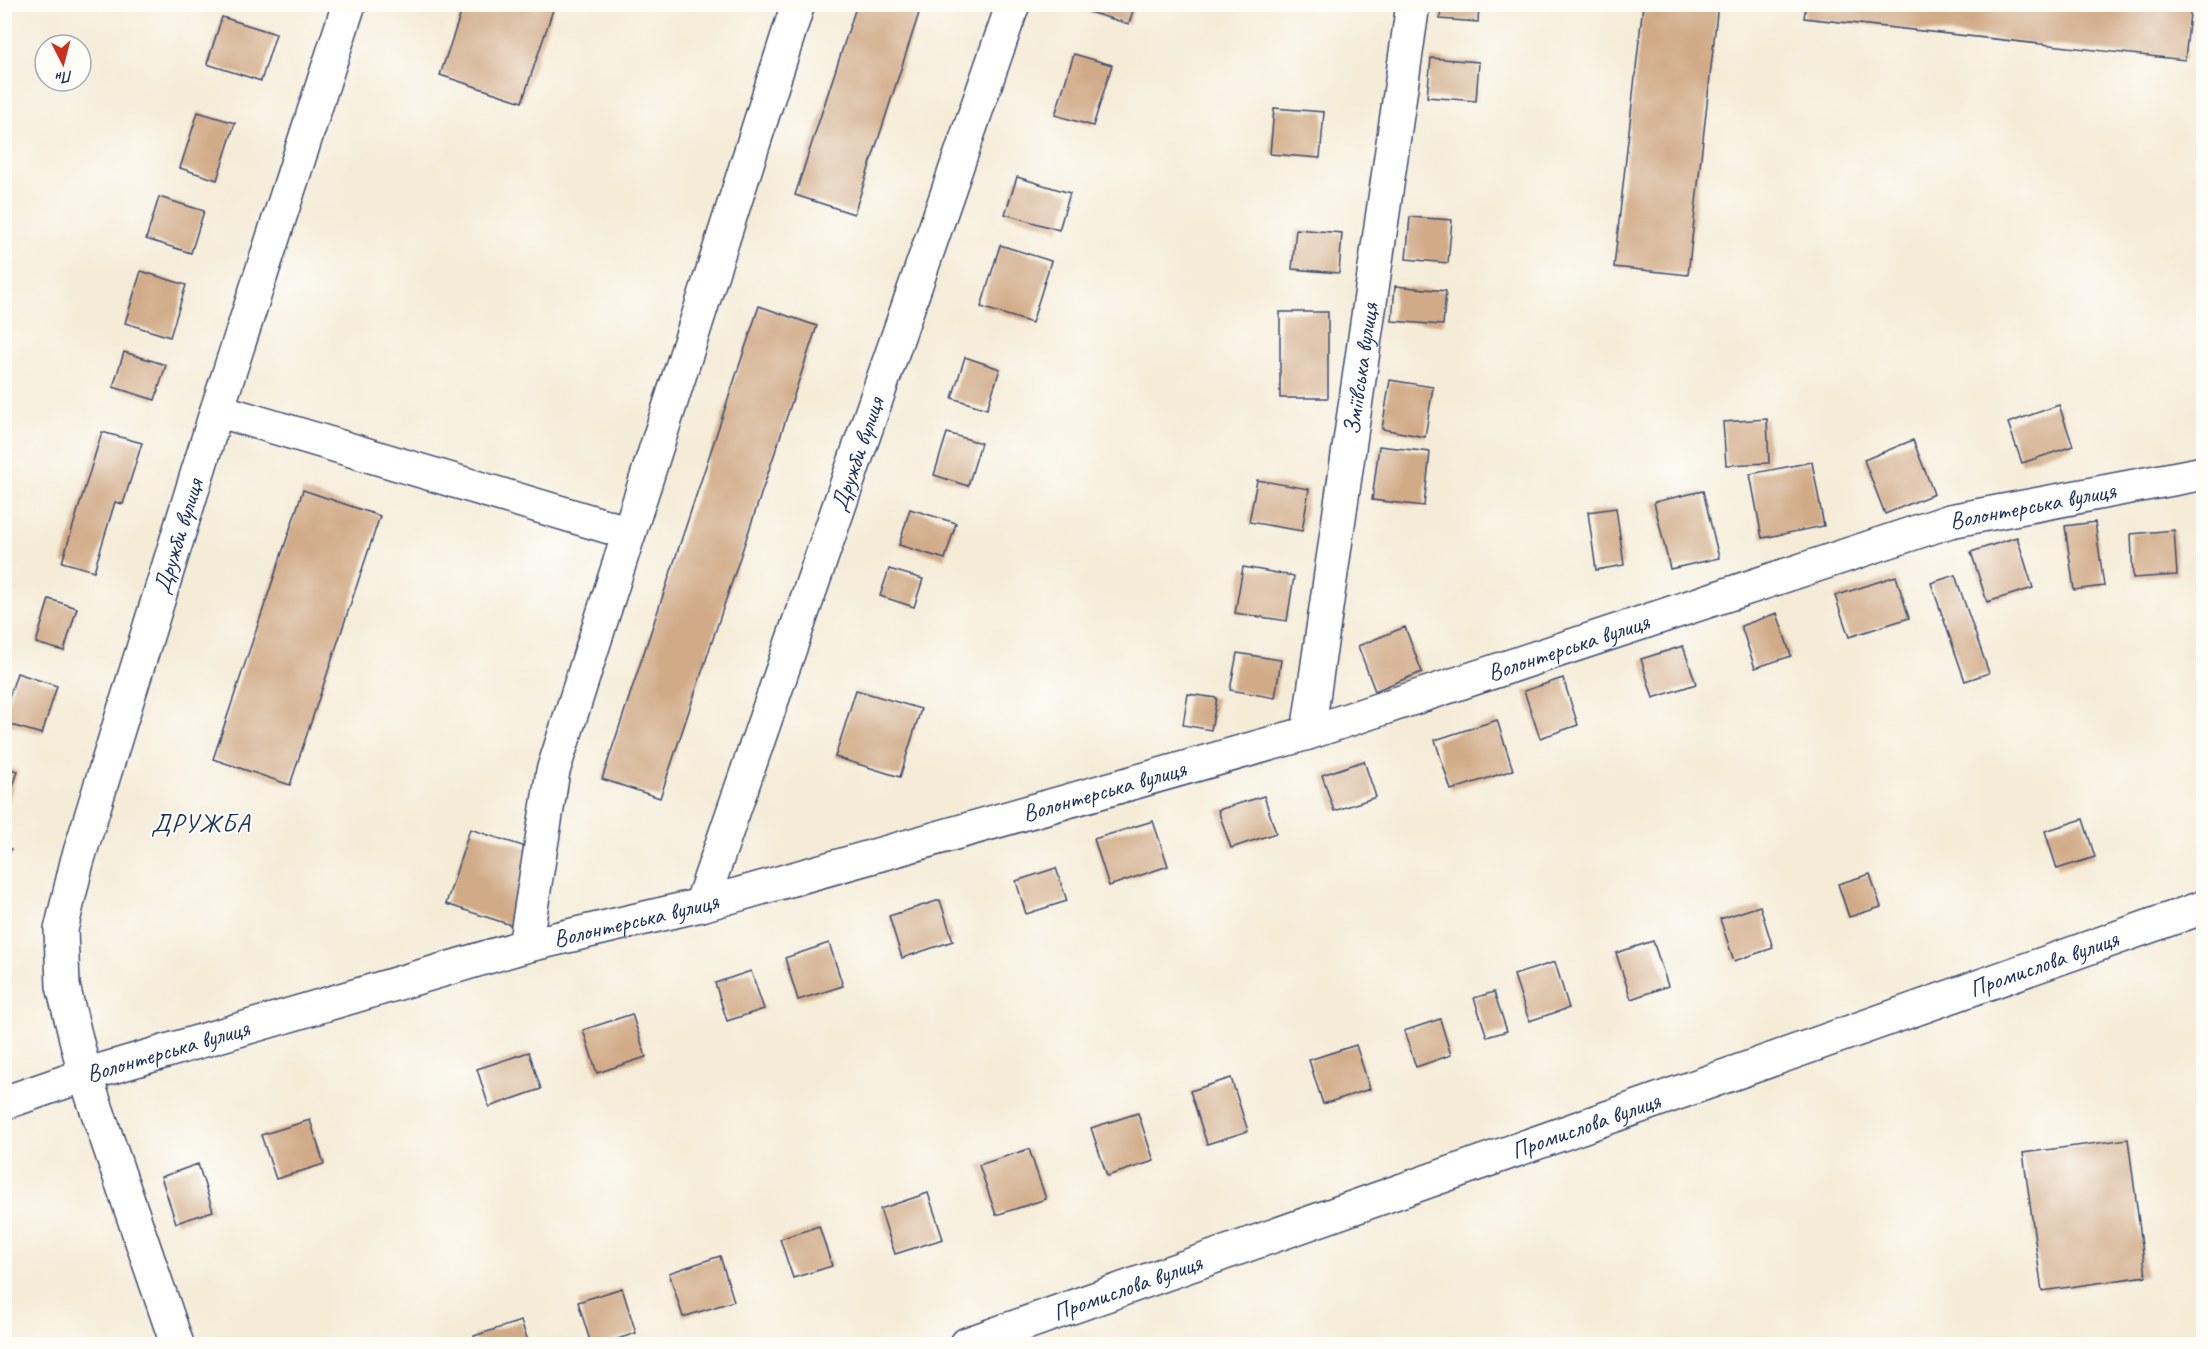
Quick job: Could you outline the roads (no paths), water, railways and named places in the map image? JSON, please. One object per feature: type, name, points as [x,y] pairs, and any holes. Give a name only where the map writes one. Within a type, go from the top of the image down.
[{"type":"street","name":"Дружби вулиця","points":[[177,1344],[85,1075],[63,986],[61,930],[77,862],[217,410],[349,4]]},
{"type":"street","points":[[525,946],[553,771],[798,4]]},
{"type":"street","name":"Дружби вулиця","points":[[701,905],[1012,4]]},
{"type":"street","name":"Зміївська вулиця","points":[[1308,733],[1413,4]]},
{"type":"street","points":[[217,410],[629,533]]},
{"type":"street","name":"Волонтерська вулиця","points":[[4,1103],[85,1075],[525,946],[701,905],[1308,733],[1950,521],[2204,473]]},
{"type":"street","name":"Промислова вулиця","points":[[967,1344],[2204,907]]},
{"type":"district","name":"ДРУЖБА","points":[[201,823]]}]
